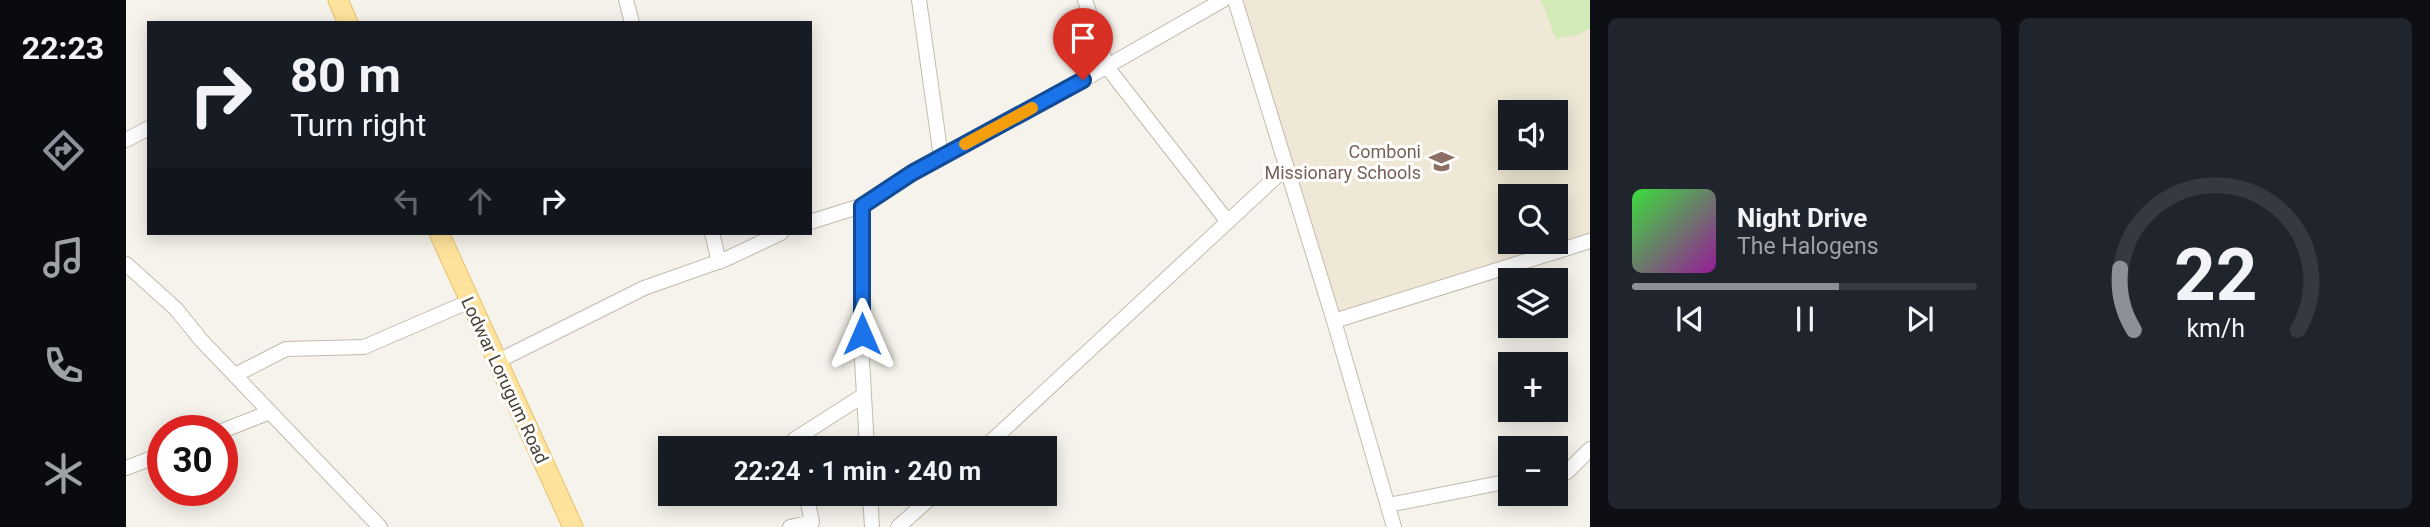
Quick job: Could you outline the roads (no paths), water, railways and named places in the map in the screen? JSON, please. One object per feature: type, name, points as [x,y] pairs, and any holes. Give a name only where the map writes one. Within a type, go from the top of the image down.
[{"type":"main road","points":[[338,0],[346,21]]},
{"type":"main road","name":"Lodwar Lorugum Road","points":[[440,235],[468,302],[573,527]]},
{"type":"street","points":[[626,0],[631,21]]},
{"type":"street","points":[[919,0],[941,157]]},
{"type":"street","points":[[1085,0],[1107,67],[1228,222]]},
{"type":"street","points":[[812,221],[862,206],[912,173],[1107,67],[1223,0]]},
{"type":"street","points":[[1235,0],[1289,171],[1394,527]]},
{"type":"street","points":[[126,140],[147,129]]},
{"type":"street","points":[[997,436],[1278,176],[1289,171]]},
{"type":"street","points":[[862,206],[866,436]]},
{"type":"street","points":[[712,235],[719,262]]},
{"type":"street","points":[[496,362],[644,288],[719,262],[777,235]]},
{"type":"street","points":[[1334,321],[1590,241]]},
{"type":"street","points":[[129,271],[176,309],[201,340],[380,527]]},
{"type":"street","points":[[235,375],[286,349],[364,347],[468,302]]},
{"type":"street","points":[[800,436],[864,395]]},
{"type":"street","points":[[238,425],[270,412]]},
{"type":"street","points":[[1568,471],[1590,449]]},
{"type":"street","points":[[126,468],[147,460]]},
{"type":"street","points":[[1388,505],[1498,483]]},
{"type":"street","points":[[790,527],[812,522],[809,506]]},
{"type":"street","points":[[871,506],[872,527]]},
{"type":"street","points":[[898,527],[922,506]]},
{"type":"place","name":"Comboni Missionary Schools","points":[[1441,161]]}]
